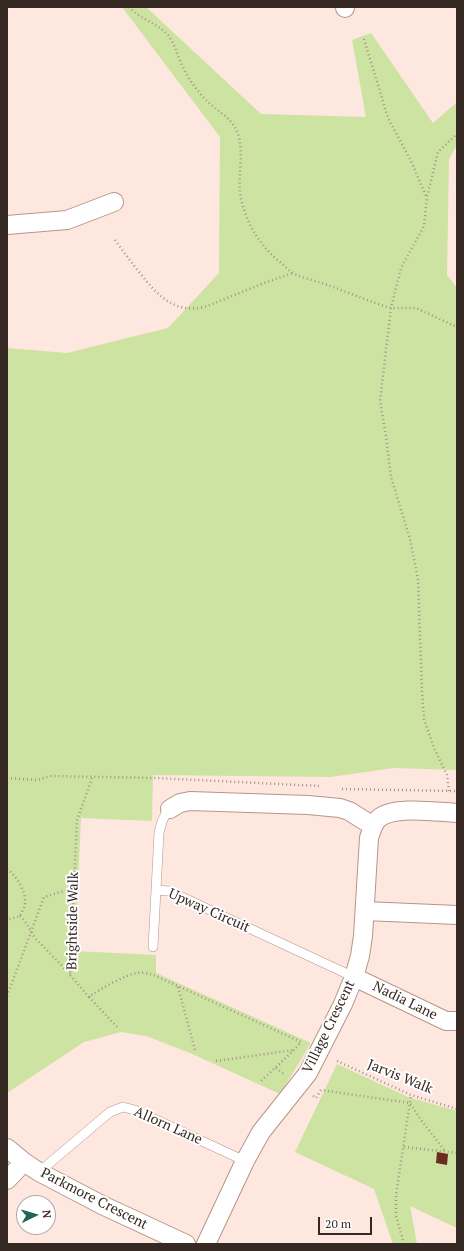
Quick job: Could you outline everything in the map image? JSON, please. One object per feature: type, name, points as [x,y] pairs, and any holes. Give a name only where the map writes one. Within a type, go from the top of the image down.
[{"type":"street","points":[[7,225],[67,220],[114,202]]},
{"type":"street","name":"Upway Circuit","points":[[170,809],[180,803],[190,801],[321,806],[340,808],[349,811],[373,826]]},
{"type":"street","points":[[373,826],[378,819],[399,810],[457,813]]},
{"type":"street","name":"Village Crescent","points":[[206,1244],[260,1132],[299,1086],[308,1073],[343,1004],[360,956],[365,911],[369,838],[373,826]]},
{"type":"street","points":[[365,911],[457,915]]},
{"type":"street","name":"Nadia Lane","points":[[354,976],[446,1021],[457,1021]]},
{"type":"street","name":"Parkmore Crescent","points":[[7,1148],[39,1172],[102,1205],[186,1244]]},
{"type":"street","points":[[7,1180],[24,1162]]},
{"type":"lane","name":"Upway Circuit","points":[[170,809],[165,814],[159,833],[157,890],[169,891],[354,976]]},
{"type":"lane","points":[[153,947],[157,890]]},
{"type":"lane","name":"Allorn Lane","points":[[39,1172],[110,1112],[123,1107],[134,1110],[245,1161]]},
{"type":"path","points":[[129,7],[159,27],[169,36],[182,65],[195,87],[204,99],[230,120],[236,130],[240,141],[241,193],[245,212],[256,237],[270,254],[293,273],[391,308],[416,308],[457,327]]},
{"type":"path","points":[[364,40],[388,118],[411,161],[427,197]]},
{"type":"path","points":[[449,791],[447,775],[434,748],[424,719],[418,579],[410,539],[391,478],[380,401],[391,308],[401,268],[424,226],[427,197],[438,152],[457,134]]},
{"type":"path","points":[[115,240],[152,289],[162,297],[181,308],[198,309],[205,307],[293,273]]},
{"type":"path","name":"Brightside Walk","points":[[92,778],[77,820],[70,975],[118,1028]]},
{"type":"path","points":[[7,868],[11,872],[25,896],[25,905],[20,916],[7,920]]},
{"type":"path","points":[[7,996],[44,897],[74,888]]},
{"type":"path","points":[[20,916],[26,921],[31,933],[70,975]]},
{"type":"path","points":[[89,996],[136,973],[148,973],[301,1042],[261,1081]]},
{"type":"path","points":[[178,986],[195,1050]]},
{"type":"path","points":[[216,1061],[294,1050]]},
{"type":"path","name":"Jarvis Walk","points":[[337,1061],[411,1095],[457,1109]]},
{"type":"path","points":[[276,1068],[316,1098],[321,1090],[410,1104],[420,1120],[445,1151]]},
{"type":"path","points":[[404,1244],[396,1216],[396,1202],[411,1095]]},
{"type":"path","points":[[404,1147],[457,1153]]},
{"type":"green space","points":[[122,7],[146,7],[261,114],[366,117],[352,40],[371,33],[433,123],[457,102],[457,145],[449,159],[447,275],[457,288],[457,770],[394,768],[330,777],[153,775],[152,821],[81,818],[75,951],[156,955],[156,973],[311,1043],[280,1094],[190,1053],[146,1036],[121,1032],[84,1042],[7,1093],[7,348],[67,353],[168,328],[219,273],[220,137]]},
{"type":"green space","points":[[337,1064],[408,1097],[457,1111],[457,1228],[410,1206],[417,1244],[393,1244],[374,1189],[295,1152]]},
{"type":"building","points":[[437,1152],[448,1154],[447,1165],[436,1163]]}]
